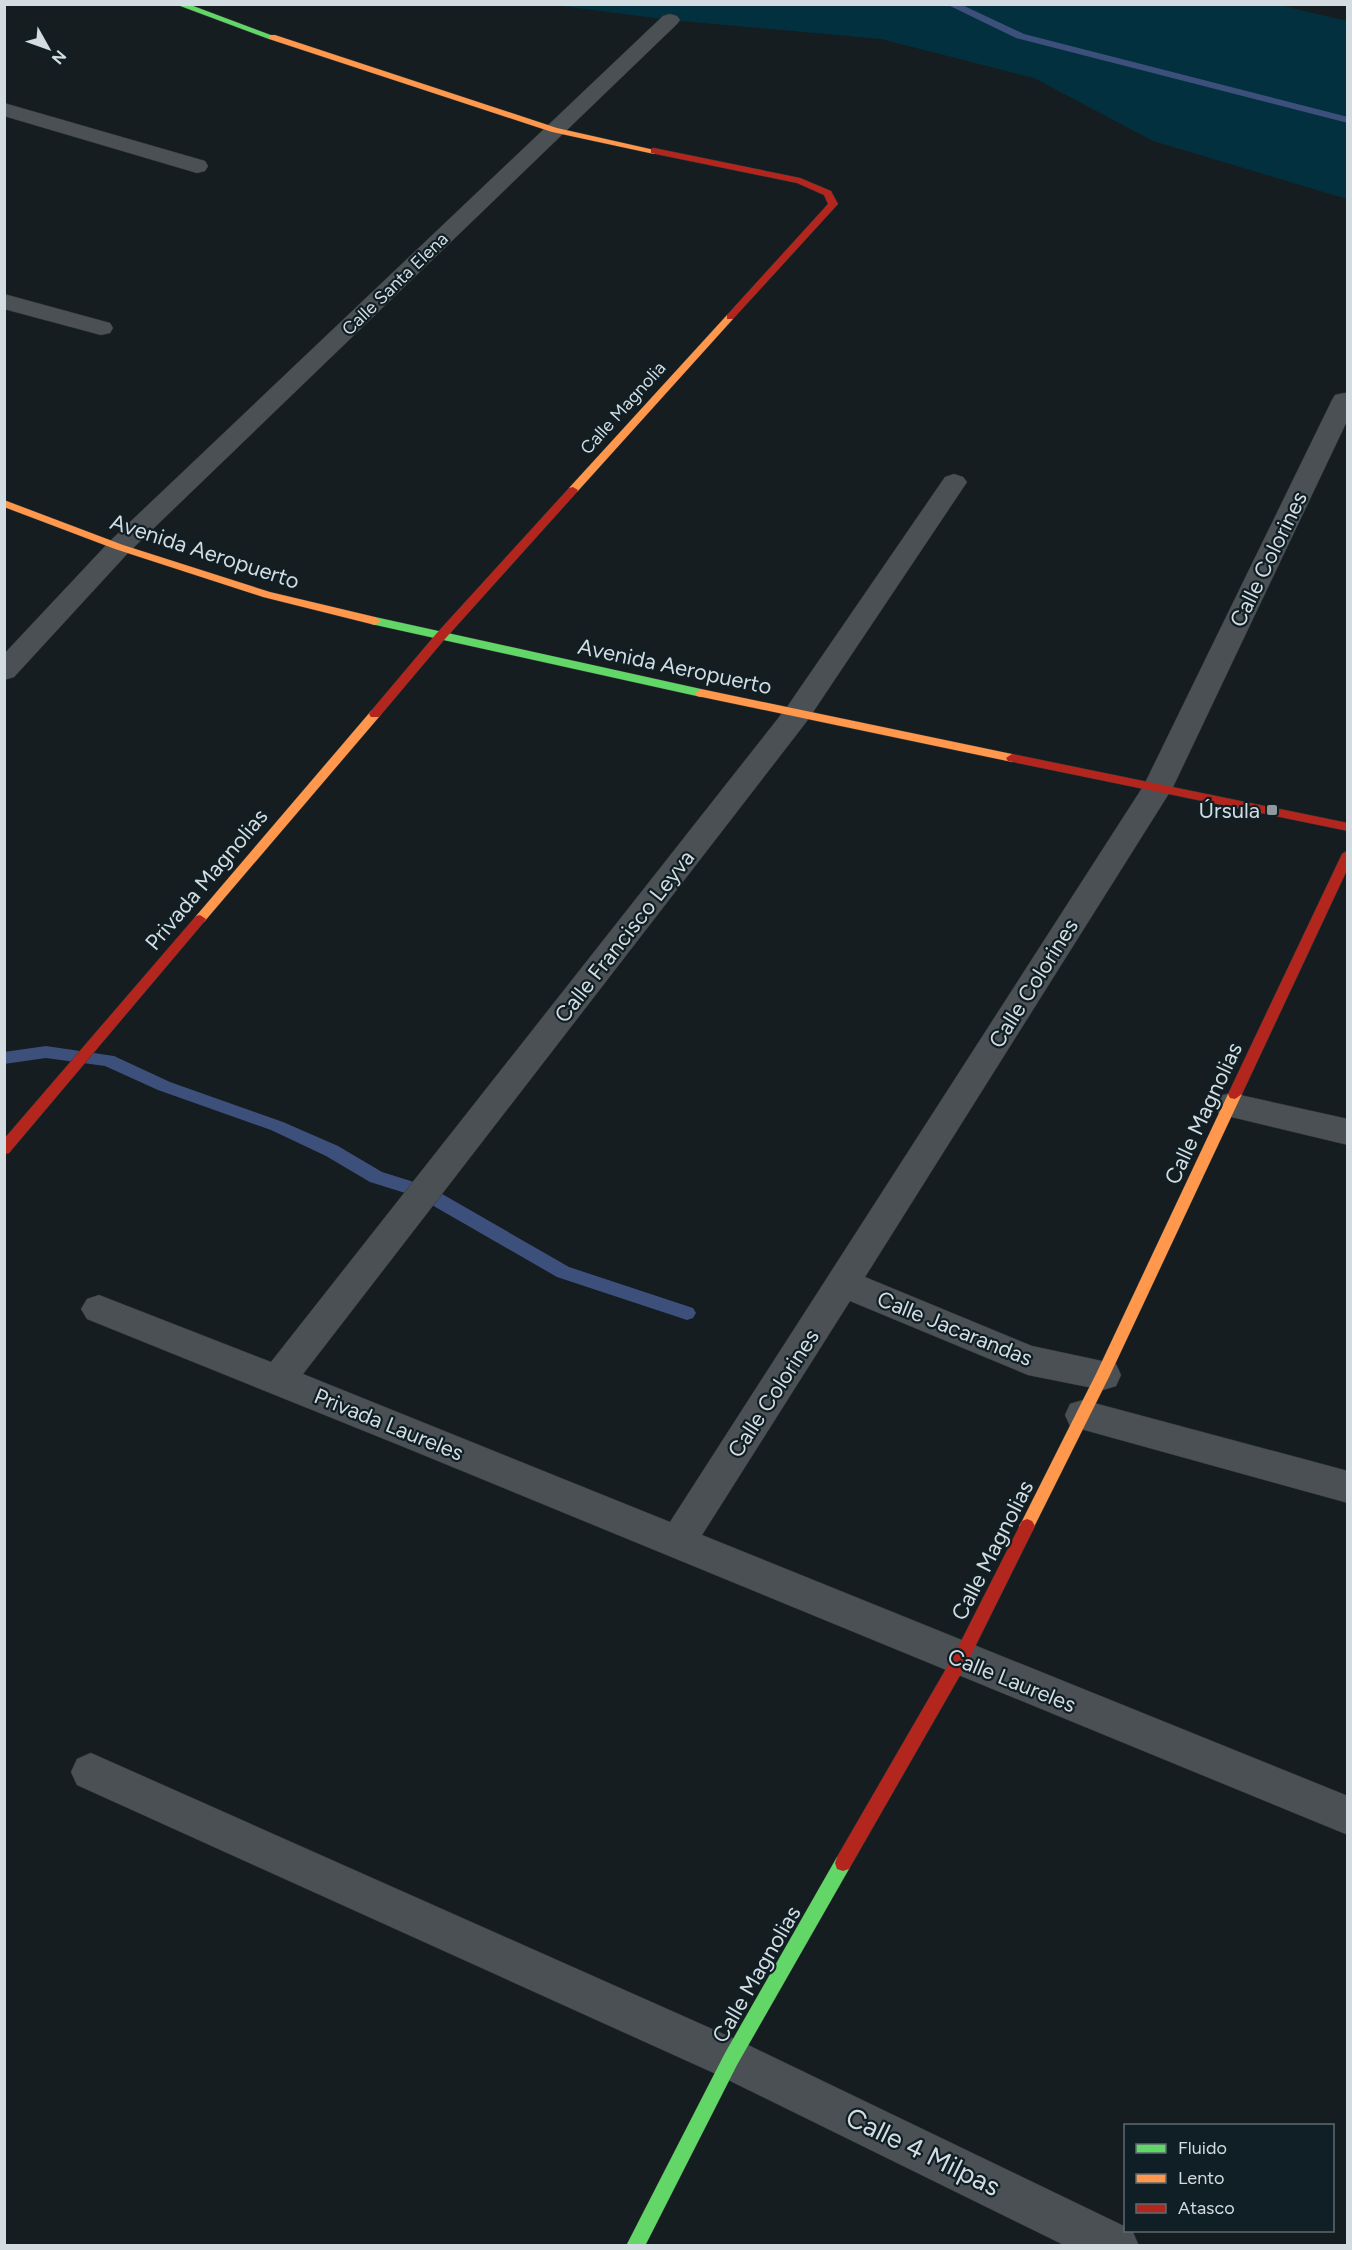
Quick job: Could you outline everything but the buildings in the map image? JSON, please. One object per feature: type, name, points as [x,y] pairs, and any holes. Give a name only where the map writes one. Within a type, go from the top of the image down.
[{"type":"street","points":[[179,4],[337,60],[555,130]]},
{"type":"street","name":"Calle Santa Elena","points":[[4,671],[119,547],[670,20]]},
{"type":"street","points":[[4,109],[197,166]]},
{"type":"street","name":"Calle Magnolia","points":[[440,637],[833,204],[828,193],[800,181],[555,130]]},
{"type":"street","points":[[4,301],[101,328]]},
{"type":"street","name":"Calle Colorines","points":[[678,1541],[1158,787],[1344,400]]},
{"type":"street","name":"Calle Francisco Leyva","points":[[278,1380],[797,714],[954,482]]},
{"type":"street","name":"Avenida Aeropuerto","points":[[4,503],[119,547],[267,595],[440,637],[797,714],[1347,827]]},
{"type":"street","name":"Privada Magnolias","points":[[4,1149],[440,637]]},
{"type":"street","name":"Calle Magnolias","points":[[635,2246],[731,2059],[960,1660],[1103,1376],[1347,854]]},
{"type":"street","points":[[1231,1105],[1347,1132]]},
{"type":"street","name":"Calle Jacarandas","points":[[843,1283],[1028,1360],[1103,1376]]},
{"type":"street","name":"Privada Laureles","points":[[99,1310],[678,1541]]},
{"type":"street","points":[[1083,1415],[1347,1487]]},
{"type":"street","name":"Calle Laureles","points":[[678,1541],[960,1660],[1347,1816]]},
{"type":"street","name":"Calle 4 Milpas","points":[[91,1772],[731,2059],[1116,2246]]},
{"type":"shaded area","points":[[1275,4],[1347,21],[1347,199],[1153,141],[1034,78],[881,39],[670,20],[554,5]]},
{"type":"waterway","points":[[951,4],[1020,36],[1348,120]]},
{"type":"waterway","points":[[4,1058],[46,1052],[108,1060],[164,1086],[277,1126],[332,1151],[376,1177],[424,1192],[563,1272],[687,1313]]},
{"type":"traffic: fast","points":[[179,4],[272,37]]},
{"type":"traffic: fast","points":[[375,621],[701,693]]},
{"type":"traffic: fast","points":[[635,2246],[731,2059],[843,1863]]},
{"type":"traffic: slow","points":[[272,37],[555,130],[654,151]]},
{"type":"traffic: slow","points":[[573,490],[730,317]]},
{"type":"traffic: slow","points":[[4,503],[119,547],[267,595],[375,621]]},
{"type":"traffic: slow","points":[[701,693],[1012,758]]},
{"type":"traffic: slow","points":[[200,919],[375,714]]},
{"type":"traffic: slow","points":[[1027,1526],[1103,1375],[1235,1094]]},
{"type":"traffic: jam","points":[[654,151],[800,181],[828,193],[833,204],[730,317]]},
{"type":"traffic: jam","points":[[375,714],[440,637],[573,490]]},
{"type":"traffic: jam","points":[[1012,758],[1348,827]]},
{"type":"traffic: jam","points":[[1235,1094],[1348,854]]},
{"type":"traffic: jam","points":[[4,1149],[200,919]]},
{"type":"traffic: jam","points":[[843,1863],[960,1660],[1027,1526]]},
{"type":"place","name":"Úrsula","points":[[1272,810]]}]
